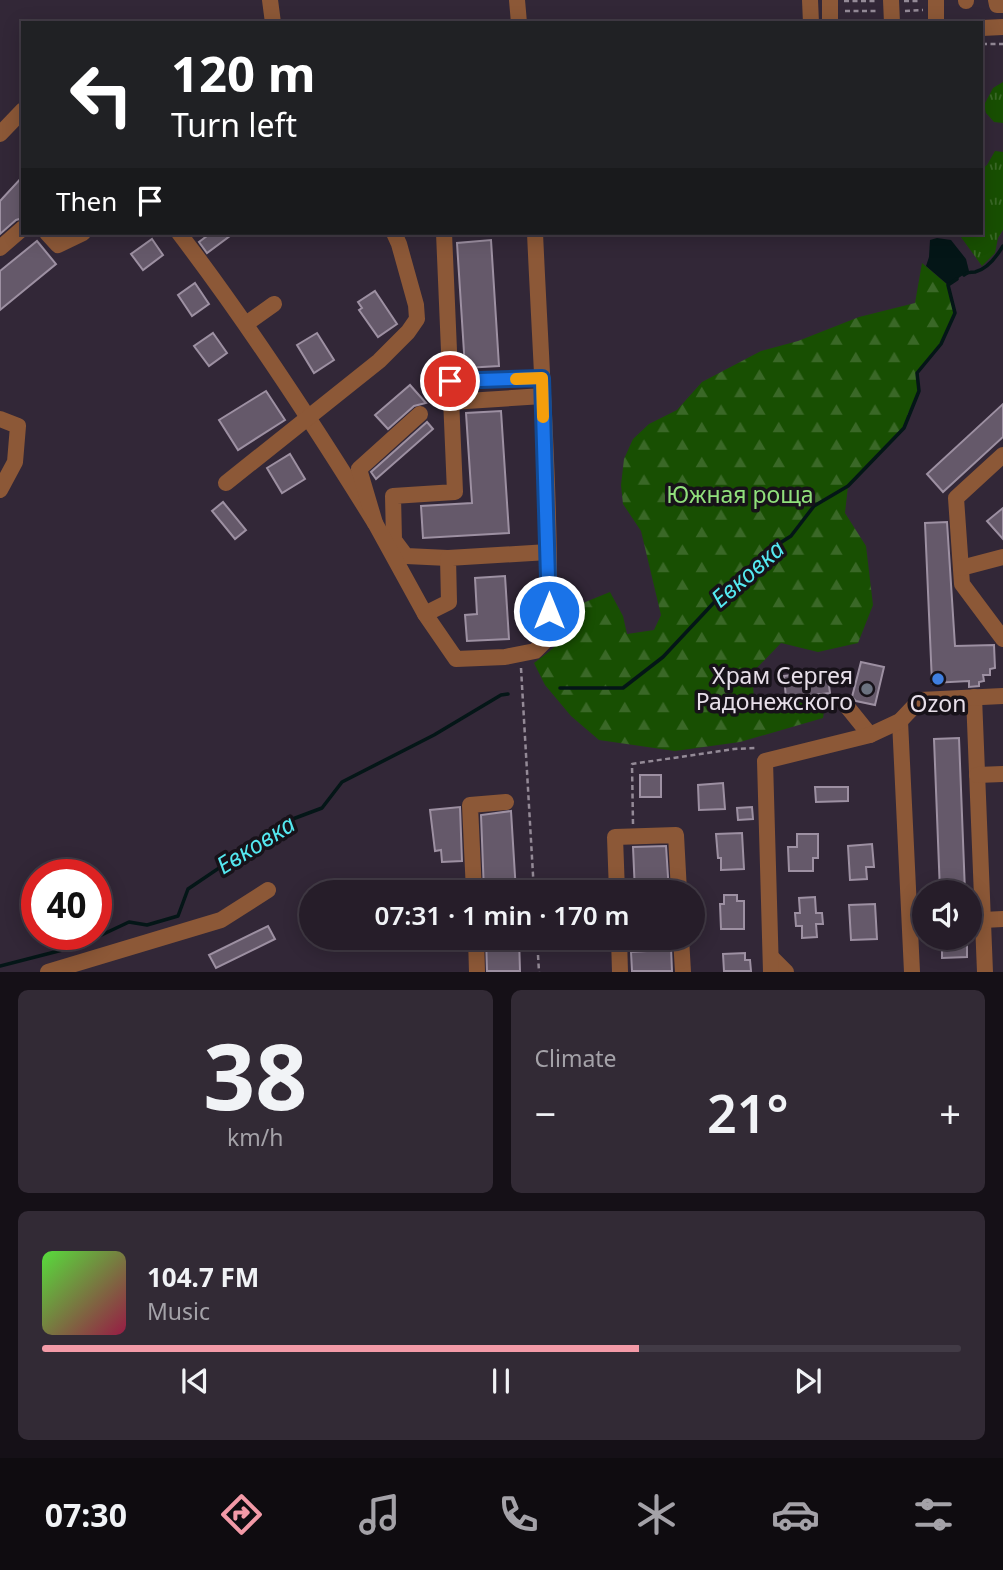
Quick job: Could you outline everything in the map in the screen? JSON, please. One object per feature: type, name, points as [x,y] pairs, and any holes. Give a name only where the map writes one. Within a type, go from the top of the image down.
[{"type":"street","points":[[270,0],[273,21]]},
{"type":"street","points":[[517,0],[519,21]]},
{"type":"street","points":[[810,0],[811,21]]},
{"type":"street","points":[[830,0],[830,21]]},
{"type":"street","points":[[891,0],[892,21]]},
{"type":"street","points":[[936,0],[936,21]]},
{"type":"street","points":[[996,0],[997,5],[1003,5]]},
{"type":"street","points":[[983,27],[1003,27]]},
{"type":"street","points":[[0,134],[21,112]]},
{"type":"street","points":[[0,248],[21,230]]},
{"type":"street","points":[[49,235],[58,245],[79,235]]},
{"type":"street","points":[[180,235],[309,416],[375,523],[402,561]]},
{"type":"street","points":[[226,483],[379,361],[417,319],[416,305],[395,235]]},
{"type":"street","points":[[444,235],[455,492],[393,496],[394,540],[425,614],[456,659],[505,657],[535,651],[549,637],[543,396],[535,235]]},
{"type":"street","points":[[246,324],[274,304]]},
{"type":"street","points":[[450,381],[542,378]]},
{"type":"street","points":[[451,402],[543,396]]},
{"type":"street","points":[[375,523],[359,469],[421,414]]},
{"type":"street","points":[[0,419],[18,426],[15,462],[0,490]]},
{"type":"street","points":[[1003,455],[956,498],[962,584],[1003,639]]},
{"type":"street","points":[[402,561],[548,552]]},
{"type":"street","points":[[961,568],[1003,557]]},
{"type":"street","points":[[425,614],[449,602],[448,558]]},
{"type":"street","points":[[786,971],[771,964],[765,761],[870,736],[900,721],[920,700],[1001,693]]},
{"type":"street","points":[[974,697],[985,971]]},
{"type":"street","points":[[845,704],[870,736]]},
{"type":"street","points":[[900,721],[912,971]]},
{"type":"street","points":[[976,775],[1003,774]]},
{"type":"street","points":[[473,880],[470,805],[506,802]]},
{"type":"street","points":[[617,880],[615,837],[676,835],[678,880]]},
{"type":"street","points":[[48,971],[221,920],[268,890]]},
{"type":"street","points":[[983,920],[1003,919]]},
{"type":"street","points":[[476,950],[477,971]]},
{"type":"street","points":[[619,950],[620,971]]},
{"type":"street","points":[[682,950],[683,971]]},
{"type":"path","points":[[983,44],[1003,44]]},
{"type":"path","points":[[520,654],[533,880]]},
{"type":"path","points":[[633,836],[632,764],[734,749],[760,748],[765,761]]},
{"type":"path","points":[[538,950],[539,971]]},
{"type":"green space","points":[[1003,82],[1003,123],[994,122],[986,113],[984,105],[993,88]]},
{"type":"green space","points":[[995,151],[1003,152],[1003,230],[995,253],[982,266],[959,235],[983,235],[983,168]]},
{"type":"green space","name":"Южная роща","points":[[922,263],[948,285],[955,313],[941,344],[917,373],[919,391],[904,428],[848,486],[845,513],[866,546],[873,605],[858,643],[818,652],[781,643],[752,673],[754,699],[783,705],[826,698],[823,718],[740,742],[675,751],[599,740],[571,716],[545,685],[534,663],[557,645],[568,631],[573,624],[578,605],[610,592],[623,616],[627,634],[654,630],[661,615],[641,531],[623,504],[621,485],[624,459],[633,439],[649,424],[677,410],[702,382],[761,351],[798,341],[859,317],[915,303]]},
{"type":"shaded area","points":[[930,240],[951,240],[966,259],[969,271],[948,285],[926,266]]},
{"type":"building","points":[[21,178],[21,219],[0,234],[0,201]]},
{"type":"building","points":[[208,235],[231,235],[207,253],[199,242]]},
{"type":"building","points":[[152,239],[163,255],[143,270],[131,254]]},
{"type":"building","points":[[491,240],[499,366],[465,368],[457,243]]},
{"type":"building","points":[[37,241],[56,264],[0,310],[0,271]]},
{"type":"building","points":[[195,283],[209,304],[192,316],[178,295]]},
{"type":"building","points":[[375,291],[397,324],[378,337],[359,310],[362,308],[358,302]]},
{"type":"building","points":[[213,333],[227,353],[209,366],[194,346]]},
{"type":"building","points":[[317,333],[334,360],[314,373],[297,345]]},
{"type":"building","points":[[410,385],[426,403],[414,406],[388,429],[375,415]]},
{"type":"building","points":[[266,391],[285,420],[238,450],[219,420]]},
{"type":"building","points":[[1003,404],[1003,437],[943,492],[927,474]]},
{"type":"building","points":[[501,411],[509,533],[423,538],[421,506],[472,503],[466,413]]},
{"type":"building","points":[[427,422],[433,429],[376,479],[371,472]]},
{"type":"building","points":[[290,454],[305,479],[282,493],[267,468]]},
{"type":"building","points":[[223,502],[246,530],[235,539],[212,511]]},
{"type":"building","points":[[1003,508],[1003,539],[987,521]]},
{"type":"building","points":[[947,522],[955,646],[994,645],[995,668],[990,669],[990,675],[983,675],[984,681],[979,682],[979,686],[969,687],[969,681],[932,683],[925,523]]},
{"type":"building","points":[[505,576],[509,639],[467,641],[465,615],[477,614],[475,578]]},
{"type":"building","points":[[861,662],[884,667],[875,705],[856,701],[852,697]]},
{"type":"building","points":[[827,671],[830,693],[786,698],[784,676]]},
{"type":"building","points":[[959,738],[965,880],[940,880],[934,739]]},
{"type":"building","points":[[640,775],[661,775],[661,797],[640,797]]},
{"type":"building","points":[[723,783],[725,809],[699,810],[698,785]]},
{"type":"building","points":[[815,787],[848,787],[848,801],[816,802]]},
{"type":"building","points":[[460,807],[462,861],[442,862],[441,850],[435,851],[430,810]]},
{"type":"building","points":[[752,807],[753,819],[738,820],[737,808]]},
{"type":"building","points":[[511,811],[515,880],[484,880],[481,815]]},
{"type":"building","points":[[742,833],[744,869],[721,870],[716,834]]},
{"type":"building","points":[[797,834],[818,834],[818,858],[813,858],[813,871],[789,871],[788,847],[797,847]]},
{"type":"building","points":[[872,844],[874,867],[866,867],[867,879],[850,880],[848,846]]},
{"type":"building","points":[[666,846],[668,880],[634,880],[633,847]]},
{"type":"building","points":[[724,895],[737,895],[737,901],[744,901],[744,929],[721,929],[720,904],[724,904]]},
{"type":"building","points":[[815,897],[816,913],[822,913],[823,924],[816,924],[817,937],[802,938],[802,926],[796,926],[795,913],[800,913],[799,898]]},
{"type":"building","points":[[875,904],[877,939],[851,940],[849,905]]},
{"type":"building","points":[[268,926],[275,939],[216,968],[209,955]]},
{"type":"building","points":[[486,950],[519,950],[520,971],[487,971]]},
{"type":"building","points":[[671,950],[672,971],[632,971],[631,952]]},
{"type":"building","points":[[942,950],[967,950],[967,957],[942,958]]},
{"type":"building","points":[[745,953],[745,960],[750,960],[751,971],[724,971],[723,954]]},
{"type":"waterway","name":"Евковка","points":[[964,275],[984,268],[1003,246]]},
{"type":"waterway","name":"Евковка","points":[[560,688],[623,688],[663,657],[736,579],[766,552],[791,536],[814,506],[848,486],[904,428],[919,391],[917,373],[941,344],[955,313],[948,285],[957,279]]},
{"type":"waterway","name":"Евковка","points":[[0,966],[78,946],[129,922],[147,925],[178,916],[188,889],[290,820],[322,808],[342,782],[434,735],[501,695],[508,694]]},
{"type":"slow traffic","points":[[516,379],[542,378],[543,417]]},
{"type":"place","name":"Ozon","points":[[938,679]]},
{"type":"place","name":"Храм Сергея Радонежского","points":[[867,689]]},
{"type":"route","points":[[450,381],[542,378],[549,611]]}]
